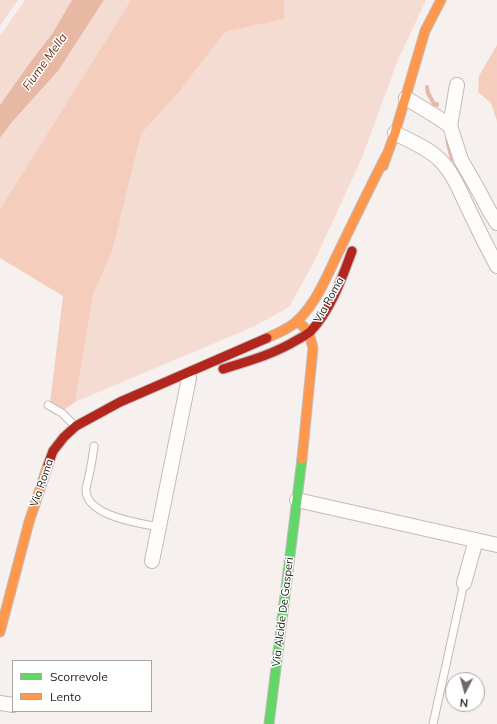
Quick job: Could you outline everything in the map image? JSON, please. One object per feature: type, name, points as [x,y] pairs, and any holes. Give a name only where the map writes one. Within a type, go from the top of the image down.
[{"type":"street","name":"Via Roma","points":[[361,227],[395,133],[425,32],[441,0]]},
{"type":"street","points":[[457,85],[450,126],[461,160],[497,222]]},
{"type":"street","points":[[406,98],[450,126]]},
{"type":"street","points":[[395,133],[429,151],[445,166],[457,184],[497,266]]},
{"type":"street","name":"Via Roma","points":[[0,632],[29,522],[53,450],[76,426],[120,402],[273,336],[298,321],[322,287],[387,154]]},
{"type":"street","name":"Via Roma","points":[[153,387],[260,358],[289,345],[310,333],[323,316],[339,286],[355,242]]},
{"type":"street","points":[[298,321],[310,333]]},
{"type":"street","name":"Via Alcide De Gasperi","points":[[269,724],[297,500],[312,363],[313,348],[310,333]]},
{"type":"street","points":[[152,561],[189,378]]},
{"type":"street","points":[[297,500],[497,545]]},
{"type":"street","points":[[464,583],[476,540]]},
{"type":"street","points":[[0,703],[12,705]]},
{"type":"lane","points":[[48,405],[62,413],[76,426]]},
{"type":"lane","points":[[94,446],[86,489],[88,499],[96,508],[125,521],[159,527]]},
{"type":"lane","points":[[433,724],[464,583]]},
{"type":"shaded area","points":[[0,0],[18,0],[0,26]]},
{"type":"shaded area","points":[[25,0],[72,0],[52,34],[0,105],[0,36]]},
{"type":"shaded area","points":[[104,0],[131,0],[0,209],[0,138],[12,122],[58,71]]},
{"type":"shaded area","points":[[131,0],[284,0],[284,19],[225,32],[179,92],[141,134],[113,249],[93,295],[75,402],[64,410],[50,403],[63,296],[0,258],[0,209]]},
{"type":"shaded area","points":[[284,0],[426,0],[398,60],[361,160],[314,262],[289,307],[255,326],[75,402],[93,295],[113,249],[141,134],[179,92],[225,32],[284,19]]},
{"type":"shaded area","points":[[497,45],[497,121],[491,103],[478,92],[479,76]]},
{"type":"water","name":"Fiume Mella","points":[[72,0],[104,0],[58,71],[12,122],[0,138],[0,105],[52,34]]},
{"type":"waterway","points":[[427,87],[428,93],[434,104],[437,105]]},
{"type":"waterway","points":[[447,136],[452,159]]},
{"type":"traffic: fast","points":[[269,724],[302,459]]},
{"type":"traffic: slow","points":[[383,166],[395,133],[425,31],[441,0]]},
{"type":"traffic: slow","points":[[267,338],[295,323],[317,295],[387,154]]},
{"type":"traffic: slow","points":[[301,324],[309,333],[313,348],[302,459]]},
{"type":"traffic: slow","points":[[0,632],[29,522],[48,465]]},
{"type":"traffic: jam","points":[[223,369],[270,353],[288,345],[310,332],[330,304],[352,251]]},
{"type":"traffic: jam","points":[[48,465],[53,451],[64,437],[76,426],[120,402],[267,338]]}]
